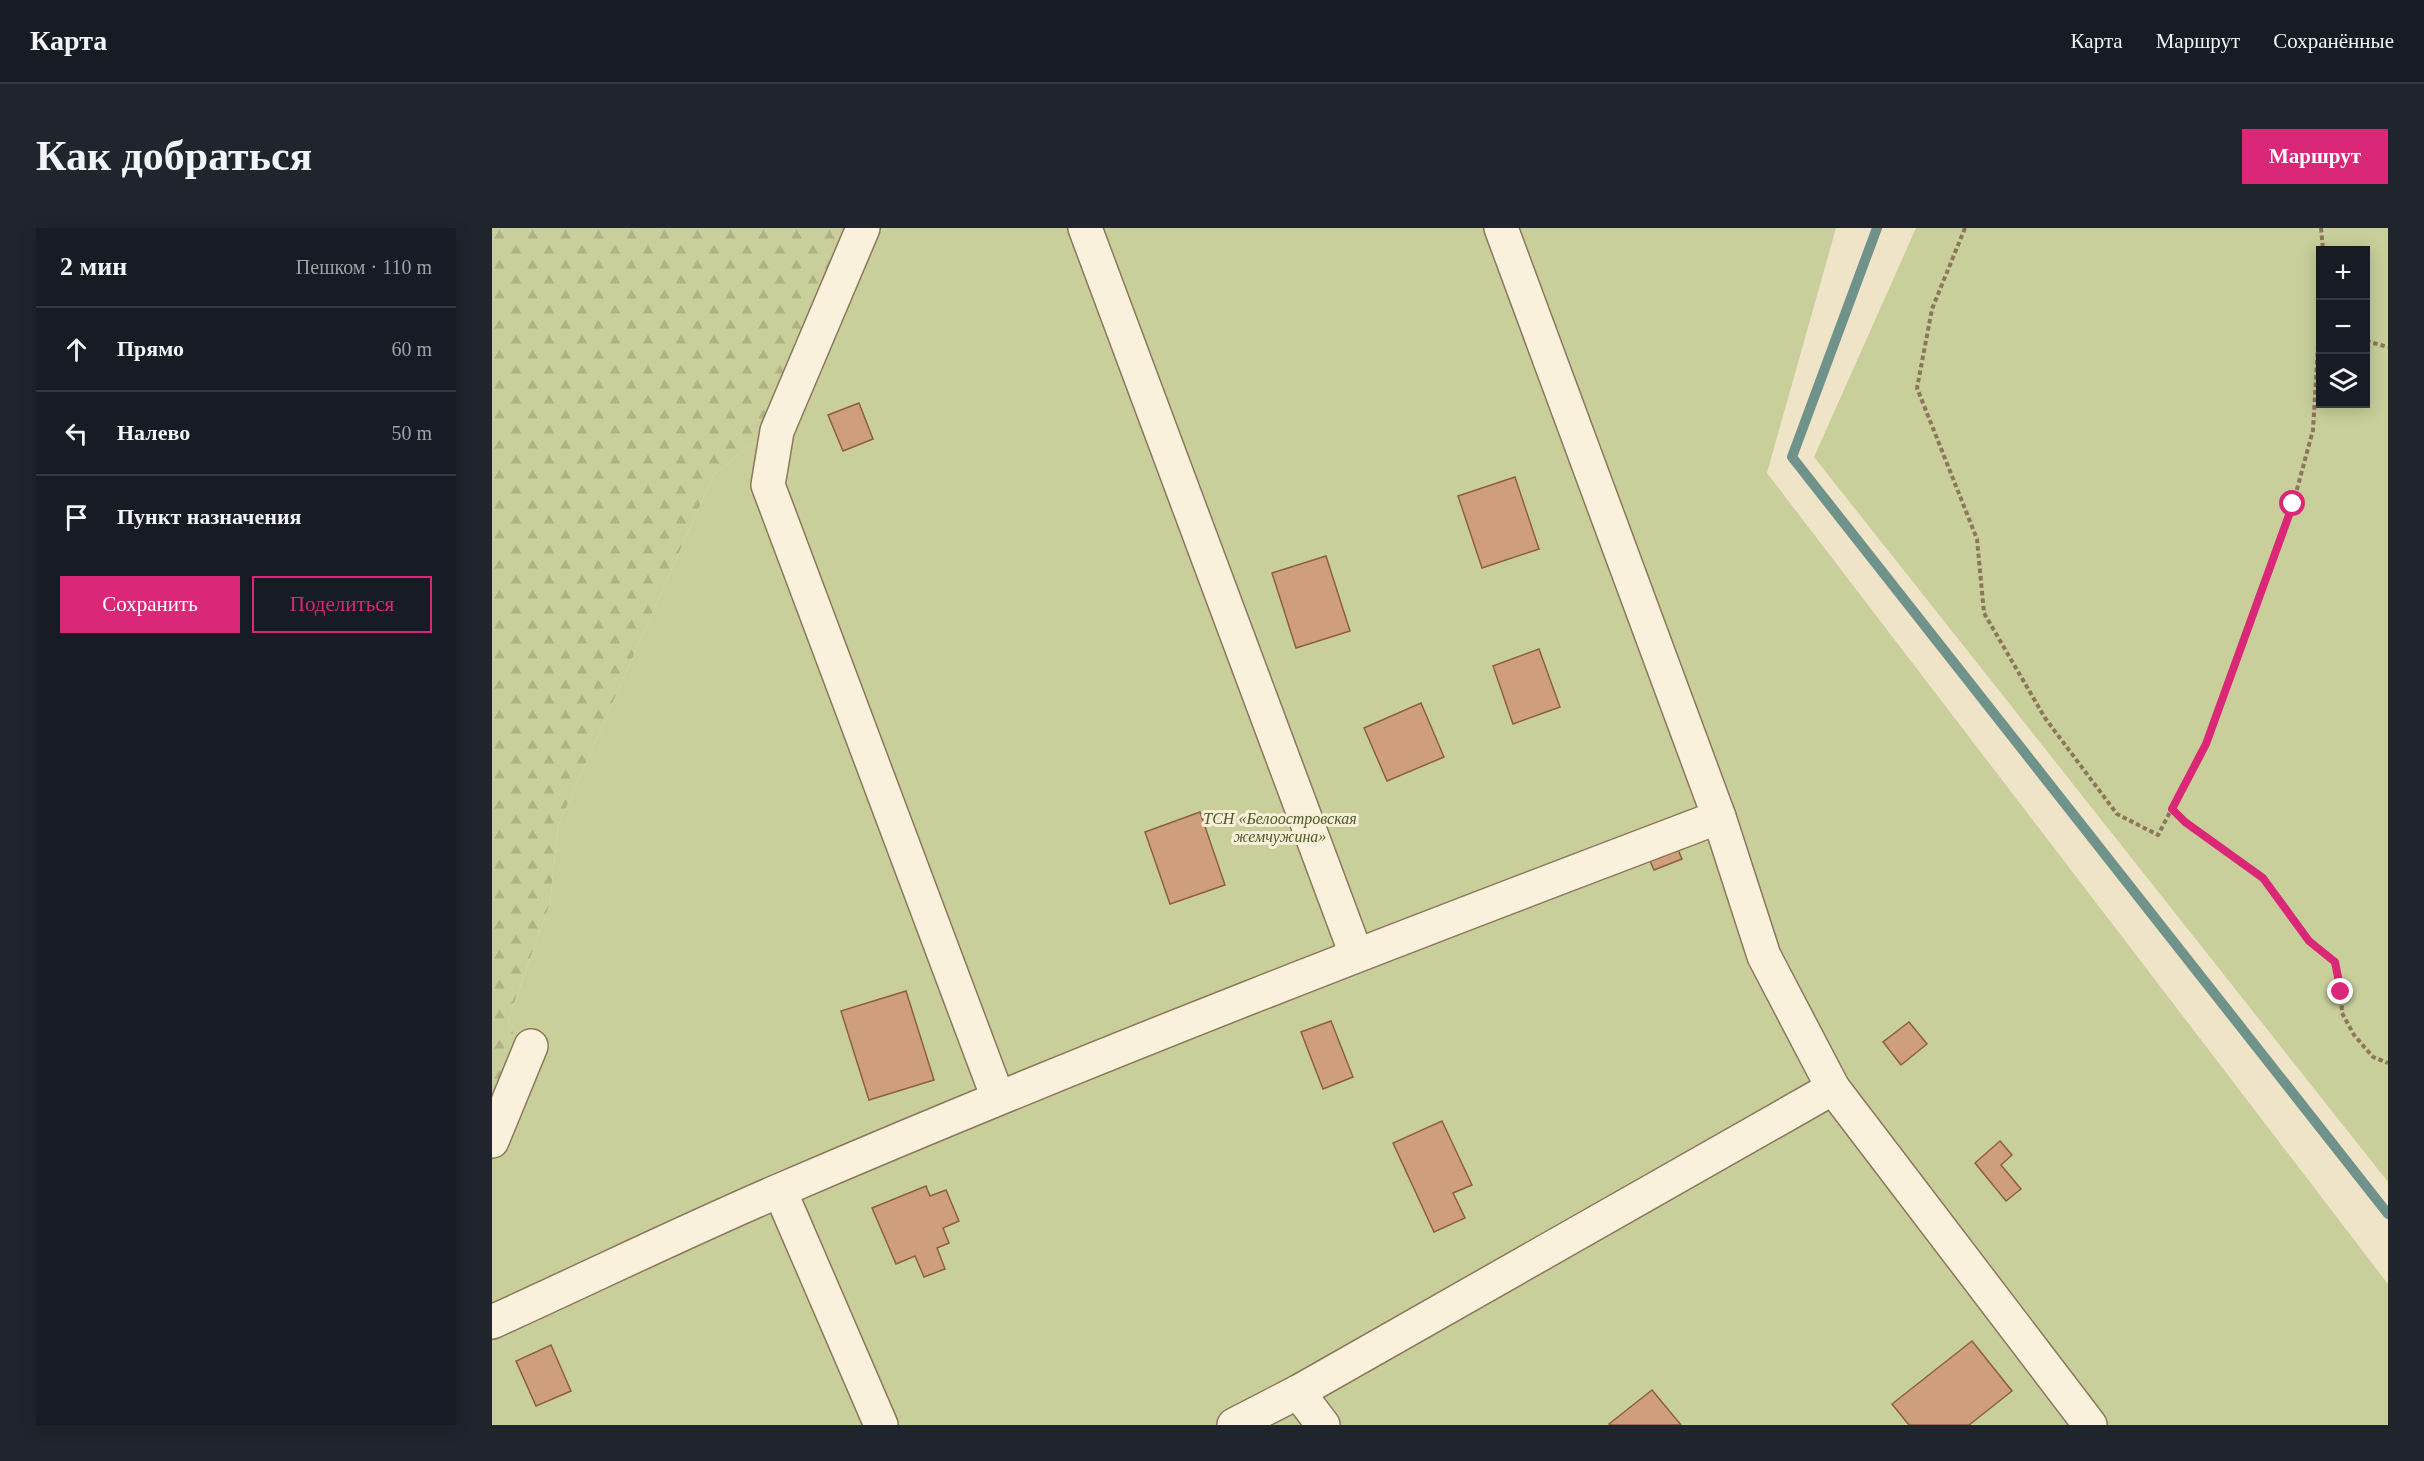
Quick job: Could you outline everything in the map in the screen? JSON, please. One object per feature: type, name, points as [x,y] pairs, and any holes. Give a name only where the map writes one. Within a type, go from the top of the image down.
[{"type":"street","points":[[863,228],[777,431],[768,485],[998,1098]]},
{"type":"street","points":[[1085,228],[1356,954]]},
{"type":"street","points":[[1501,228],[1719,817],[1764,956],[1833,1088],[2090,1425]]},
{"type":"street","points":[[492,1322],[780,1191],[998,1098],[1356,954],[1719,817]]},
{"type":"street","points":[[492,1141],[531,1046]]},
{"type":"street","points":[[1234,1425],[1298,1392],[1833,1088]]},
{"type":"street","points":[[780,1191],[881,1425]]},
{"type":"street","points":[[1298,1392],[1323,1425]]},
{"type":"path","points":[[1965,228],[1932,309],[1917,388],[1977,540],[1984,613],[2045,718],[2116,814],[2158,835],[2206,744],[2293,504],[2313,430],[2318,354]]},
{"type":"path","points":[[2321,228],[2323,246]]},
{"type":"path","points":[[2370,342],[2388,347]]},
{"type":"path","points":[[2172,809],[2185,822],[2263,878],[2309,941],[2335,962],[2341,992],[2342,1013],[2354,1035],[2373,1057],[2388,1063]]},
{"type":"green space","points":[[492,228],[864,228],[777,431],[746,448],[713,476],[558,826],[550,903],[508,1020],[525,1061],[492,1144]]},
{"type":"green space","name":"ТСН «Белоостровская жемчужина»","points":[[864,228],[1836,228],[1767,473],[2388,1284],[2388,1425],[492,1425],[492,1144],[525,1061],[508,1020],[550,903],[558,826],[713,476],[746,448],[777,431]]},
{"type":"green space","points":[[1916,228],[2388,228],[2388,1182],[1814,457]]},
{"type":"building","points":[[859,403],[873,439],[843,451],[828,415]]},
{"type":"building","points":[[1515,477],[1539,549],[1482,568],[1458,496]]},
{"type":"building","points":[[1326,556],[1350,631],[1296,648],[1272,573]]},
{"type":"building","points":[[1539,649],[1560,707],[1513,724],[1493,666]]},
{"type":"building","points":[[1421,703],[1444,757],[1387,781],[1364,728]]},
{"type":"building","points":[[1200,812],[1225,885],[1170,904],[1145,832]]},
{"type":"building","points":[[1674,840],[1682,859],[1654,870],[1646,852]]},
{"type":"building","points":[[906,991],[934,1080],[869,1100],[841,1011]]},
{"type":"building","points":[[1331,1021],[1353,1077],[1323,1089],[1301,1032]]},
{"type":"building","points":[[1909,1022],[1927,1044],[1901,1065],[1883,1042]]},
{"type":"building","points":[[1442,1121],[1472,1185],[1453,1193],[1465,1218],[1434,1232],[1393,1143]]},
{"type":"building","points":[[2000,1141],[2012,1155],[2001,1165],[2021,1189],[2006,1201],[1975,1163]]},
{"type":"building","points":[[926,1186],[930,1196],[946,1190],[959,1221],[943,1228],[949,1243],[937,1248],[945,1269],[924,1277],[915,1256],[896,1264],[872,1208]]},
{"type":"building","points":[[1972,1341],[2012,1391],[1969,1425],[1909,1425],[1892,1404]]},
{"type":"building","points":[[551,1345],[571,1391],[536,1406],[516,1361]]},
{"type":"building","points":[[1652,1390],[1681,1425],[1609,1424]]},
{"type":"waterway","points":[[1877,228],[1792,457],[2388,1214]]},
{"type":"route","points":[[2293,504],[2206,744],[2172,809],[2185,822],[2263,878],[2309,941],[2335,962],[2341,992]]}]
